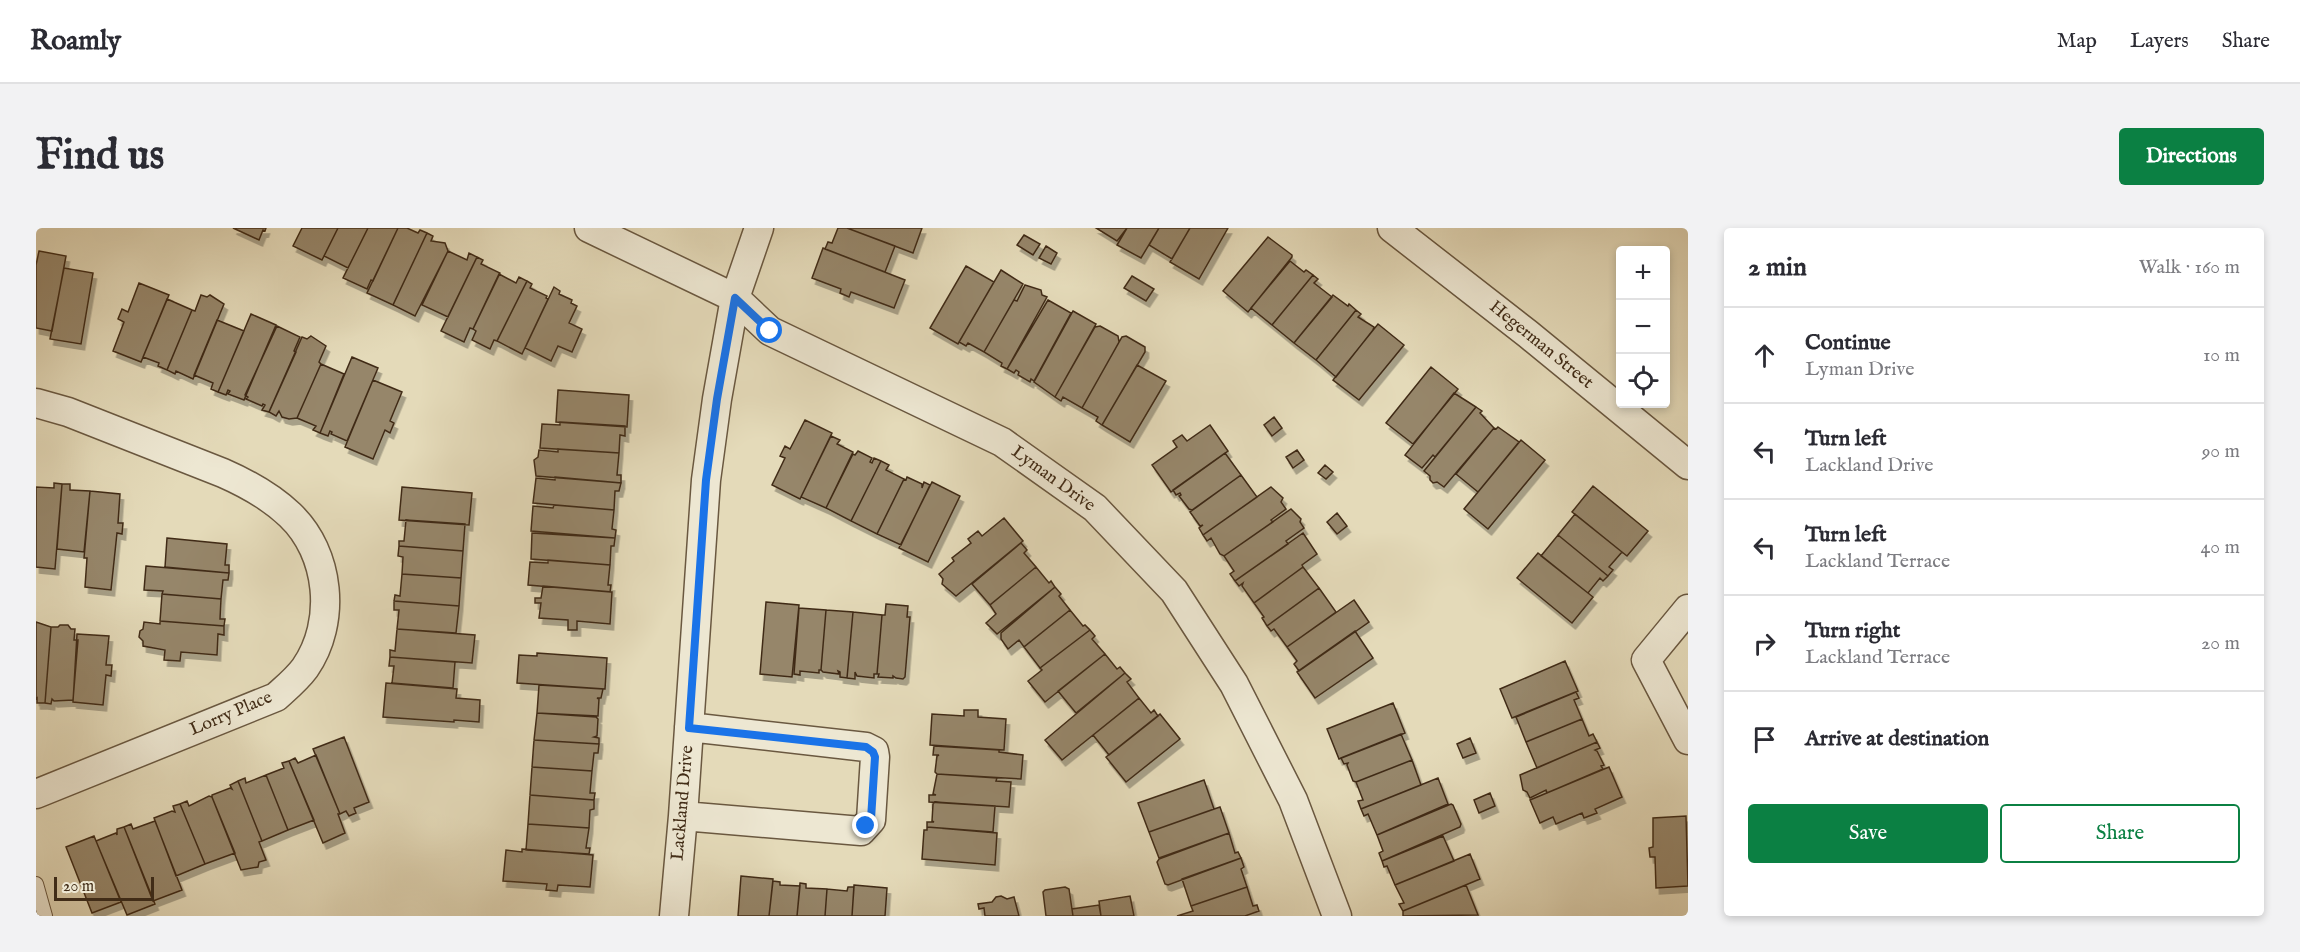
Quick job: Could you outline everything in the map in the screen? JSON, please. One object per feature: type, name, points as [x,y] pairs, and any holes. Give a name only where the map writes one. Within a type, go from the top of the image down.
[{"type":"street","name":"Lyman Drive","points":[[589,228],[735,298],[770,331],[1002,442],[1095,508],[1174,591],[1234,684],[1293,801],[1337,916]]},
{"type":"street","name":"Lackland Drive","points":[[674,916],[706,480],[717,399],[735,298],[759,228]]},
{"type":"street","name":"Hegerman Street","points":[[1392,228],[1528,334],[1688,465]]},
{"type":"street","name":"Lorry Place","points":[[36,403],[68,412],[249,485],[272,499],[307,535],[318,556],[325,580],[322,627],[315,650],[305,668],[276,697],[36,794]]},
{"type":"street","points":[[1688,609],[1646,660],[1688,740]]},
{"type":"street","points":[[683,816],[861,831],[871,819],[875,757],[873,752],[866,747],[689,728]]},
{"type":"lane","points":[[36,884],[45,916]]},
{"type":"building","points":[[233,228],[266,228],[259,240]]},
{"type":"building","points":[[302,228],[338,228],[322,260],[293,246]]},
{"type":"building","points":[[338,228],[368,228],[348,268],[324,256]]},
{"type":"building","points":[[368,228],[398,228],[367,289],[343,278]]},
{"type":"building","points":[[398,228],[427,233],[393,305],[367,293]]},
{"type":"building","points":[[838,228],[847,228],[895,246],[885,272],[825,249],[828,242],[832,243]]},
{"type":"building","points":[[847,228],[922,228],[913,253]]},
{"type":"building","points":[[1096,228],[1127,228],[1117,241]]},
{"type":"building","points":[[1127,228],[1159,228],[1141,258],[1117,245]]},
{"type":"building","points":[[1159,228],[1190,228],[1172,259],[1149,245]]},
{"type":"building","points":[[1190,228],[1228,228],[1199,279],[1170,262]]},
{"type":"building","points":[[427,233],[433,236],[431,241],[445,243],[448,251],[415,316],[393,305]]},
{"type":"building","points":[[1024,235],[1040,244],[1033,255],[1017,245]]},
{"type":"building","points":[[1268,237],[1292,257],[1248,312],[1223,291]]},
{"type":"building","points":[[1046,246],[1057,253],[1051,264],[1039,258]]},
{"type":"building","points":[[823,248],[905,280],[894,308],[851,292],[849,297],[840,293],[841,289],[812,278]]},
{"type":"building","points":[[39,251],[66,256],[52,331],[36,328],[36,265]]},
{"type":"building","points":[[448,251],[467,260],[469,253],[477,257],[448,317],[422,305]]},
{"type":"building","points":[[477,257],[483,260],[481,264],[500,273],[473,329],[470,328],[464,342],[441,331]]},
{"type":"building","points":[[1290,261],[1304,272],[1306,270],[1313,275],[1272,325],[1251,308]]},
{"type":"building","points":[[966,266],[994,282],[958,344],[930,328]]},
{"type":"building","points":[[64,268],[93,273],[81,344],[50,339]]},
{"type":"building","points":[[1001,270],[1023,284],[984,352],[968,343],[966,346],[959,342]]},
{"type":"building","points":[[499,274],[516,283],[519,277],[527,281],[497,341],[494,340],[490,349],[472,340],[476,331],[473,329]]},
{"type":"building","points":[[1313,275],[1318,279],[1314,283],[1332,297],[1294,343],[1272,325]]},
{"type":"building","points":[[1132,276],[1154,289],[1146,301],[1124,288]]},
{"type":"building","points":[[527,281],[532,284],[530,288],[547,296],[548,299],[522,354],[497,341]]},
{"type":"building","points":[[139,283],[169,295],[141,362],[113,351],[124,322],[118,319],[122,309],[128,312]]},
{"type":"building","points":[[1025,285],[1041,290],[1042,295],[1047,297],[1007,369],[1001,366],[1002,363],[984,352]]},
{"type":"building","points":[[554,287],[560,291],[559,294],[572,300],[571,303],[577,306],[569,323],[582,329],[572,352],[558,346],[551,361],[525,348]]},
{"type":"building","points":[[201,295],[207,297],[210,295],[224,304],[193,379],[176,371],[175,374],[167,370],[192,310],[195,311]]},
{"type":"building","points":[[1333,295],[1356,310],[1316,360],[1294,343]]},
{"type":"building","points":[[167,299],[192,310],[167,370],[158,366],[159,363],[143,357]]},
{"type":"building","points":[[1048,300],[1071,313],[1034,381],[1031,379],[1030,382],[1018,375],[1019,372],[1016,370],[1014,373],[1007,369]]},
{"type":"building","points":[[1356,310],[1361,314],[1358,317],[1374,327],[1336,377],[1316,360]]},
{"type":"building","points":[[1073,311],[1096,324],[1055,397],[1034,382]]},
{"type":"building","points":[[251,314],[276,325],[244,400],[228,394],[230,391],[228,390],[226,395],[218,392]]},
{"type":"building","points":[[217,320],[244,331],[218,392],[211,389],[213,383],[194,375]]},
{"type":"building","points":[[1378,324],[1404,345],[1359,400],[1333,380]]},
{"type":"building","points":[[277,326],[300,337],[294,351],[296,352],[269,412],[262,410],[265,405],[262,406],[246,399],[248,397],[245,395]]},
{"type":"building","points":[[1100,326],[1118,336],[1119,342],[1082,408],[1063,397],[1061,401],[1055,397],[1095,327]]},
{"type":"building","points":[[311,336],[326,346],[319,362],[321,364],[297,418],[282,417],[279,411],[276,416],[269,412],[302,337],[307,339]]},
{"type":"building","points":[[1126,336],[1145,347],[1145,352],[1102,425],[1096,421],[1098,417],[1082,408],[1122,337]]},
{"type":"building","points":[[352,357],[378,368],[347,441],[331,434],[330,431],[328,436],[320,433]]},
{"type":"building","points":[[321,364],[344,374],[320,433],[313,430],[316,426],[297,418]]},
{"type":"building","points":[[1137,365],[1166,381],[1130,442],[1102,425]]},
{"type":"building","points":[[1431,367],[1458,389],[1413,444],[1386,423]]},
{"type":"building","points":[[373,380],[402,392],[390,421],[394,423],[390,433],[385,430],[373,459],[345,447]]},
{"type":"building","points":[[558,390],[629,395],[627,427],[556,422]]},
{"type":"building","points":[[1454,393],[1476,407],[1435,457],[1433,455],[1422,468],[1405,455]]},
{"type":"building","points":[[1476,407],[1482,411],[1480,413],[1494,428],[1444,487],[1437,482],[1433,483],[1424,471]]},
{"type":"building","points":[[1274,417],[1282,428],[1272,436],[1264,425]]},
{"type":"building","points":[[805,420],[832,433],[800,499],[772,485],[785,458],[780,456],[785,446],[790,449]]},
{"type":"building","points":[[560,422],[625,426],[625,436],[620,435],[619,453],[540,448],[542,424],[560,425]]},
{"type":"building","points":[[1210,425],[1228,451],[1171,492],[1152,465],[1177,447],[1173,441],[1182,435],[1187,441]]},
{"type":"building","points":[[1498,427],[1519,442],[1478,492],[1456,474],[1494,428]]},
{"type":"building","points":[[831,436],[840,440],[837,444],[853,452],[826,508],[801,497]]},
{"type":"building","points":[[1521,440],[1545,460],[1488,529],[1464,509]]},
{"type":"building","points":[[558,449],[619,453],[617,475],[621,475],[621,483],[536,476],[534,460],[538,457],[539,450],[558,452]]},
{"type":"building","points":[[1297,450],[1304,460],[1293,468],[1286,457]]},
{"type":"building","points":[[858,451],[872,458],[870,462],[872,463],[874,458],[881,461],[851,521],[826,508],[853,454],[855,455]]},
{"type":"building","points":[[1225,453],[1241,475],[1192,510],[1189,509],[1179,496],[1180,493],[1176,495],[1173,490]]},
{"type":"building","points":[[881,461],[889,465],[886,470],[904,479],[877,534],[851,521]]},
{"type":"building","points":[[1325,465],[1333,472],[1326,479],[1318,473]]},
{"type":"building","points":[[1241,475],[1257,497],[1203,535],[1199,528],[1203,525],[1200,526],[1190,512]]},
{"type":"building","points":[[555,477],[621,483],[619,491],[615,491],[614,510],[533,503],[536,478],[555,480]]},
{"type":"building","points":[[907,477],[922,484],[922,488],[924,482],[930,485],[901,545],[877,534]]},
{"type":"building","points":[[932,482],[960,496],[928,562],[899,548]]},
{"type":"building","points":[[54,483],[62,484],[55,569],[36,567],[36,487],[54,488]]},
{"type":"building","points":[[62,484],[70,484],[70,490],[90,491],[84,552],[57,549]]},
{"type":"building","points":[[1593,486],[1648,531],[1627,556],[1572,512]]},
{"type":"building","points":[[402,487],[472,493],[469,525],[399,520]]},
{"type":"building","points":[[1271,487],[1283,498],[1281,502],[1286,509],[1271,520],[1273,522],[1224,556],[1220,554],[1211,538],[1207,541],[1203,535]]},
{"type":"building","points":[[90,491],[120,494],[118,523],[123,523],[122,534],[117,533],[111,590],[85,587],[87,558],[84,558]]},
{"type":"building","points":[[554,505],[614,510],[612,529],[616,530],[615,538],[531,531],[533,506],[553,508]]},
{"type":"building","points":[[1291,509],[1301,519],[1300,522],[1304,528],[1286,541],[1288,544],[1235,581],[1230,574],[1234,571],[1224,556]]},
{"type":"building","points":[[1337,513],[1347,526],[1337,534],[1327,522]]},
{"type":"building","points":[[1575,514],[1622,552],[1609,567],[1613,570],[1608,576],[1558,535]]},
{"type":"building","points":[[1004,518],[1023,541],[956,596],[942,584],[943,579],[939,574],[954,561],[952,558],[971,543],[968,539],[978,531],[982,536]]},
{"type":"building","points":[[406,520],[465,524],[463,551],[399,546],[399,541],[404,541]]},
{"type":"building","points":[[532,533],[615,538],[614,546],[611,546],[610,565],[531,559]]},
{"type":"building","points":[[1303,533],[1317,554],[1254,603],[1242,586],[1243,583],[1239,586],[1235,581]]},
{"type":"building","points":[[1558,535],[1608,576],[1603,581],[1600,578],[1588,593],[1541,556]]},
{"type":"building","points":[[167,538],[227,544],[225,565],[229,565],[229,573],[165,567]]},
{"type":"building","points":[[1021,543],[1027,550],[1024,553],[1036,567],[990,605],[972,584]]},
{"type":"building","points":[[399,546],[463,551],[461,578],[402,574],[403,557],[398,556]]},
{"type":"building","points":[[1538,553],[1593,597],[1572,623],[1517,578]]},
{"type":"building","points":[[548,560],[610,565],[608,585],[611,585],[610,592],[528,585],[530,562],[548,563]]},
{"type":"building","points":[[146,566],[229,573],[228,580],[223,580],[221,599],[162,594],[163,591],[144,590]]},
{"type":"building","points":[[1036,567],[1055,587],[997,634],[986,623],[996,614],[990,605]]},
{"type":"building","points":[[1303,567],[1319,588],[1267,626],[1262,618],[1264,617],[1254,603]]},
{"type":"building","points":[[402,574],[461,578],[459,606],[394,601],[395,595],[400,596]]},
{"type":"building","points":[[543,586],[612,592],[610,624],[577,621],[577,630],[568,630],[568,620],[539,618],[541,603],[535,603],[535,598],[541,598]]},
{"type":"building","points":[[1055,587],[1070,610],[1024,647],[1019,640],[1008,649],[1001,639],[1001,633]]},
{"type":"building","points":[[1319,588],[1336,612],[1287,647],[1274,629],[1271,631],[1267,626]]},
{"type":"building","points":[[162,594],[221,599],[220,619],[225,619],[224,626],[160,621]]},
{"type":"building","points":[[1354,600],[1369,622],[1299,671],[1294,664],[1297,661],[1287,647]]},
{"type":"building","points":[[394,601],[459,606],[456,633],[397,629],[399,610],[394,610]]},
{"type":"building","points":[[766,602],[799,605],[792,677],[760,674]]},
{"type":"building","points":[[886,604],[908,606],[907,617],[910,617],[903,679],[893,676],[893,678],[878,677],[879,674],[877,674],[882,615],[885,615]]},
{"type":"building","points":[[799,608],[826,610],[819,673],[800,671],[800,675],[794,674]]},
{"type":"building","points":[[826,610],[853,612],[847,678],[840,677],[840,672],[838,671],[839,674],[821,670]]},
{"type":"building","points":[[1070,610],[1083,626],[1085,625],[1090,630],[1040,668],[1024,647]]},
{"type":"building","points":[[853,612],[882,615],[877,674],[874,674],[874,678],[857,676],[855,672],[855,679],[847,678]]},
{"type":"building","points":[[160,621],[224,626],[224,635],[218,634],[217,655],[181,652],[180,661],[164,660],[165,650],[143,646],[143,641],[139,637],[144,622],[160,624]]},
{"type":"building","points":[[36,622],[51,627],[45,703],[37,703],[36,699]]},
{"type":"building","points":[[68,625],[71,629],[75,629],[74,640],[78,640],[73,700],[54,701],[52,699],[51,704],[45,703],[51,627]]},
{"type":"building","points":[[397,629],[475,635],[472,663],[390,657],[390,650],[395,651]]},
{"type":"building","points":[[1090,630],[1095,636],[1092,639],[1105,654],[1045,702],[1028,681],[1042,670],[1040,668]]},
{"type":"building","points":[[1355,631],[1373,658],[1315,698],[1297,672]]},
{"type":"building","points":[[77,634],[109,636],[106,665],[112,665],[111,676],[106,675],[103,705],[73,702]]},
{"type":"building","points":[[537,653],[607,658],[605,689],[517,683],[519,655],[537,656]]},
{"type":"building","points":[[1105,654],[1117,669],[1120,667],[1125,673],[1076,713],[1058,691]]},
{"type":"building","points":[[390,657],[455,662],[453,688],[392,683],[394,666],[389,666]]},
{"type":"building","points":[[1565,661],[1578,691],[1512,718],[1500,689]]},
{"type":"building","points":[[1125,673],[1131,679],[1127,682],[1139,698],[1062,760],[1045,740]]},
{"type":"building","points":[[386,683],[457,689],[456,698],[480,700],[479,722],[383,717]]},
{"type":"building","points":[[539,685],[603,689],[601,698],[597,698],[599,699],[598,716],[537,713]]},
{"type":"building","points":[[1576,692],[1579,698],[1574,700],[1582,719],[1526,742],[1516,717]]},
{"type":"building","points":[[1139,698],[1151,713],[1154,710],[1158,716],[1109,755],[1093,735]]},
{"type":"building","points":[[1393,703],[1405,733],[1339,759],[1327,729]]},
{"type":"building","points":[[964,710],[978,710],[978,717],[1006,719],[1004,750],[930,745],[932,714],[964,716]]},
{"type":"building","points":[[537,713],[596,717],[598,719],[597,736],[594,737],[599,738],[599,744],[534,740]]},
{"type":"building","points":[[1160,714],[1180,739],[1126,782],[1106,757]]},
{"type":"building","points":[[1582,719],[1589,736],[1593,734],[1597,742],[1537,768],[1526,742]]},
{"type":"building","points":[[1401,734],[1412,760],[1356,782],[1353,781],[1348,763],[1344,764],[1341,758]]},
{"type":"building","points":[[344,737],[369,802],[354,808],[356,813],[349,816],[346,811],[340,814],[313,749]]},
{"type":"building","points":[[1470,738],[1476,753],[1463,758],[1457,744]]},
{"type":"building","points":[[534,740],[599,744],[598,753],[594,753],[592,771],[532,767]]},
{"type":"building","points":[[1597,742],[1600,748],[1595,750],[1604,765],[1601,766],[1603,769],[1530,798],[1523,790],[1520,775]]},
{"type":"building","points":[[934,746],[999,750],[999,752],[1023,755],[1021,779],[937,774],[935,772],[939,755],[933,755]]},
{"type":"building","points":[[316,755],[340,814],[338,814],[345,833],[323,843],[289,761],[295,758],[298,763]]},
{"type":"building","points":[[1412,760],[1421,785],[1361,809],[1358,801],[1363,800],[1356,782]]},
{"type":"building","points":[[289,761],[314,820],[288,830],[266,775],[284,768],[282,763]]},
{"type":"building","points":[[532,767],[592,771],[590,793],[595,793],[594,800],[530,795]]},
{"type":"building","points":[[1609,767],[1622,797],[1595,809],[1597,813],[1584,818],[1582,813],[1556,824],[1553,817],[1540,823],[1530,800]]},
{"type":"building","points":[[937,774],[997,778],[996,781],[1011,782],[1009,807],[929,802],[929,795],[936,795],[933,794]]},
{"type":"building","points":[[266,775],[288,830],[262,841],[238,781],[245,778],[246,783]]},
{"type":"building","points":[[1438,778],[1448,804],[1377,835],[1368,814],[1364,816],[1361,809]]},
{"type":"building","points":[[1204,780],[1214,809],[1149,832],[1138,803]]},
{"type":"building","points":[[238,781],[262,841],[259,842],[266,860],[259,862],[258,867],[241,870],[212,797],[212,795],[232,789],[230,785]]},
{"type":"building","points":[[1490,793],[1495,806],[1479,813],[1474,800]]},
{"type":"building","points":[[530,795],[594,800],[594,809],[590,810],[589,828],[528,824]]},
{"type":"building","points":[[209,796],[212,797],[235,853],[205,864],[180,804],[187,801],[189,806]]},
{"type":"building","points":[[935,802],[995,806],[993,832],[927,827],[927,822],[934,822],[932,821]]},
{"type":"building","points":[[180,804],[205,864],[176,876],[154,818],[175,812],[173,806]]},
{"type":"building","points":[[1451,804],[1461,824],[1460,827],[1382,861],[1379,853],[1383,851],[1377,835]]},
{"type":"building","points":[[1220,807],[1229,833],[1159,858],[1149,832]]},
{"type":"building","points":[[1686,816],[1688,886],[1656,888],[1655,857],[1650,857],[1649,848],[1653,847],[1653,818]]},
{"type":"building","points":[[155,821],[182,890],[153,901],[124,827],[131,824],[133,829]]},
{"type":"building","points":[[528,824],[589,828],[586,848],[590,848],[589,854],[526,850]]},
{"type":"building","points":[[124,827],[155,904],[127,915],[96,841],[116,833],[117,835],[117,829]]},
{"type":"building","points":[[927,827],[997,833],[995,865],[922,859],[924,830],[927,830]]},
{"type":"building","points":[[1229,833],[1235,853],[1238,852],[1241,858],[1168,885],[1165,884],[1157,862],[1159,859]]},
{"type":"building","points":[[94,836],[121,902],[92,913],[66,847]]},
{"type":"building","points":[[1443,836],[1454,861],[1395,885],[1387,866],[1384,867],[1382,861]]},
{"type":"building","points":[[522,849],[593,855],[590,887],[558,885],[557,891],[546,890],[547,884],[503,881],[506,850],[522,852]]},
{"type":"building","points":[[1470,854],[1480,879],[1403,911],[1399,904],[1404,903],[1395,885]]},
{"type":"building","points":[[1241,858],[1244,867],[1241,869],[1247,887],[1191,906],[1182,879]]},
{"type":"building","points":[[741,876],[773,879],[769,916],[738,916]]},
{"type":"building","points":[[773,881],[780,882],[780,885],[800,886],[797,916],[769,916]]},
{"type":"building","points":[[800,883],[806,884],[806,888],[827,889],[825,916],[797,916]]},
{"type":"building","points":[[854,885],[887,888],[885,916],[852,916]]},
{"type":"building","points":[[1466,885],[1478,915],[1403,916],[1403,911]]},
{"type":"building","points":[[848,887],[854,887],[852,916],[825,916],[827,889],[847,891]]},
{"type":"building","points":[[1065,887],[1069,889],[1073,916],[1046,916],[1043,892]]},
{"type":"building","points":[[1247,887],[1253,906],[1257,905],[1259,911],[1245,916],[1177,916],[1193,911],[1191,906]]},
{"type":"building","points":[[1001,896],[1007,899],[1014,897],[1019,916],[985,916],[984,908],[979,909],[978,904],[992,902],[996,897]]},
{"type":"building","points":[[1130,896],[1134,916],[1101,916],[1099,901]]},
{"type":"building","points":[[1099,905],[1101,916],[1073,916],[1072,909]]},
{"type":"route","points":[[770,331],[735,298],[717,399],[706,480],[689,728],[866,747],[873,752],[875,757],[871,819],[866,826]]}]
